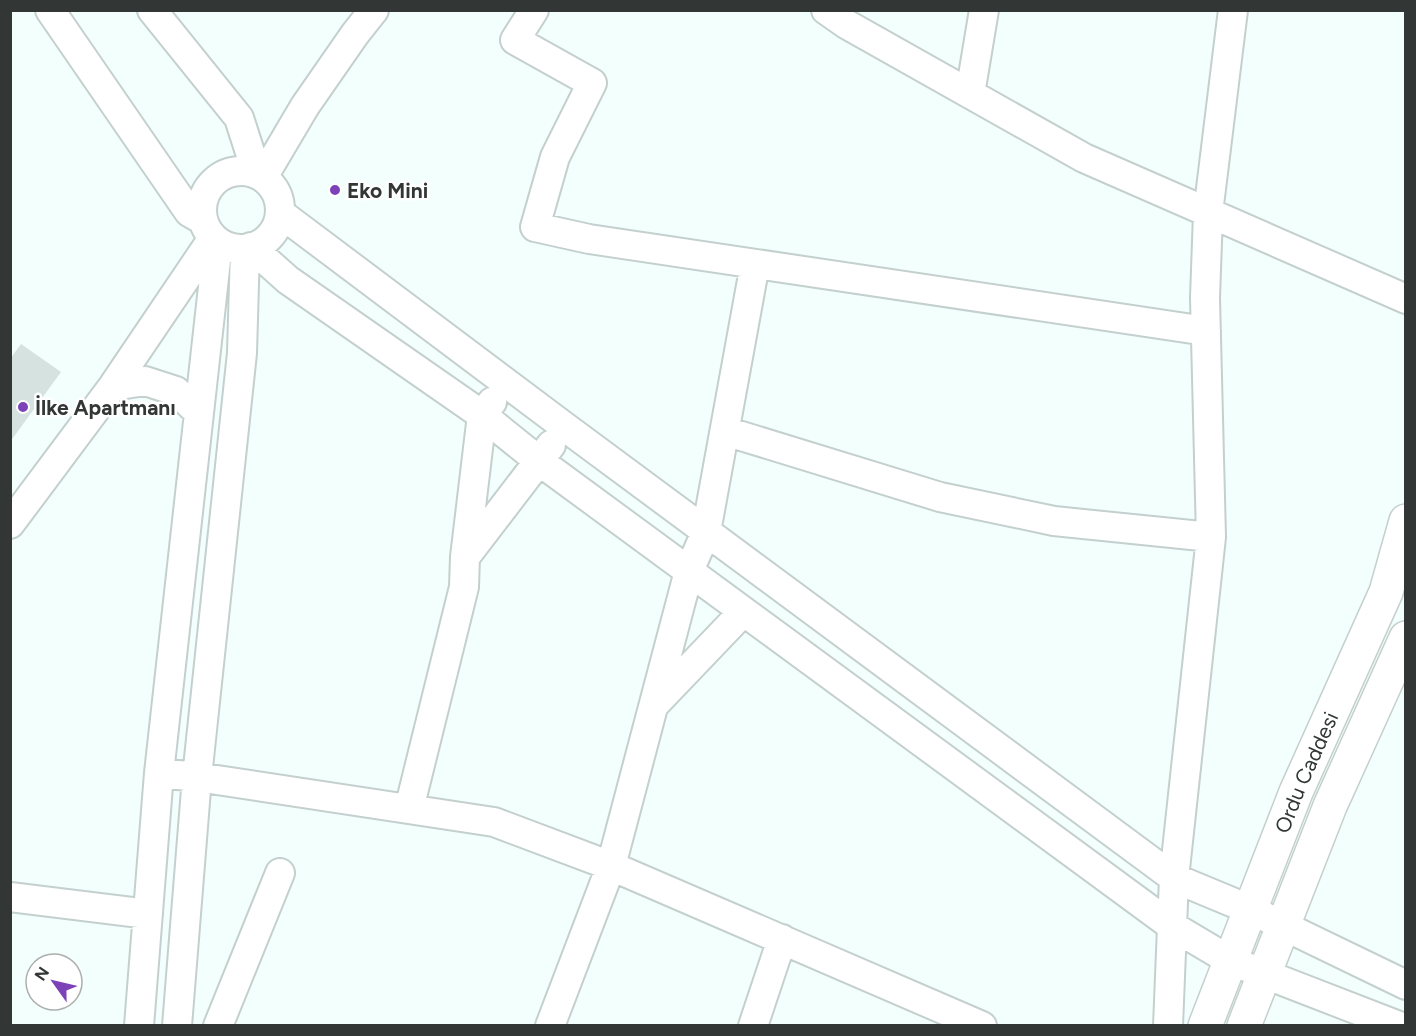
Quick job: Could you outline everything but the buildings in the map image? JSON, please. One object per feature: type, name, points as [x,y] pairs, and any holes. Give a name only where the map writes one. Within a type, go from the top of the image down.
[{"type":"main road","name":"Ordu Caddesi","points":[[1205,1026],[1296,792],[1386,592],[1406,521]]},
{"type":"main road","name":"Ordu Caddesi","points":[[1244,1026],[1330,806],[1406,638]]},
{"type":"street","points":[[50,10],[189,213],[482,415],[743,612],[1172,926],[1231,961],[1399,1026]]},
{"type":"street","points":[[152,10],[239,118],[260,176]]},
{"type":"street","points":[[260,176],[305,106],[374,10]]},
{"type":"street","points":[[534,10],[515,40],[592,83],[555,157],[535,227],[589,239],[1206,331]]},
{"type":"street","points":[[826,10],[846,24],[1084,158],[1406,299]]},
{"type":"street","points":[[970,94],[984,10]]},
{"type":"street","points":[[1168,1026],[1174,878],[1211,537],[1205,298],[1208,213],[1233,10]]},
{"type":"street","points":[[177,1026],[197,777],[242,353],[226,239],[203,200],[208,187],[224,174],[244,170],[260,176],[273,186],[279,199],[280,213],[277,226],[264,242],[226,239]]},
{"type":"street","points":[[280,213],[1174,878],[1251,910],[1406,985]]},
{"type":"street","points":[[15,509],[226,239]]},
{"type":"street","points":[[139,1026],[159,774],[199,413],[226,239]]},
{"type":"street","points":[[550,1026],[611,866],[689,571],[706,532],[754,264]]},
{"type":"street","points":[[112,386],[145,381],[155,384],[176,391],[199,413]]},
{"type":"street","points":[[409,809],[464,587],[465,557],[482,415],[506,382]]},
{"type":"street","points":[[465,557],[565,427]]},
{"type":"street","points":[[725,431],[940,497],[1054,521],[1211,537]]},
{"type":"street","points":[[653,706],[743,612]]},
{"type":"street","points":[[159,774],[197,777],[494,822],[611,866],[970,1023]]},
{"type":"street","points":[[218,1026],[280,873]]},
{"type":"street","points":[[10,897],[148,914]]},
{"type":"street","points":[[753,1026],[782,939]]},
{"type":"place","name":"Eko Mini","points":[[335,190]]},
{"type":"place","name":"İlke Apartmanı","points":[[23,407]]}]
